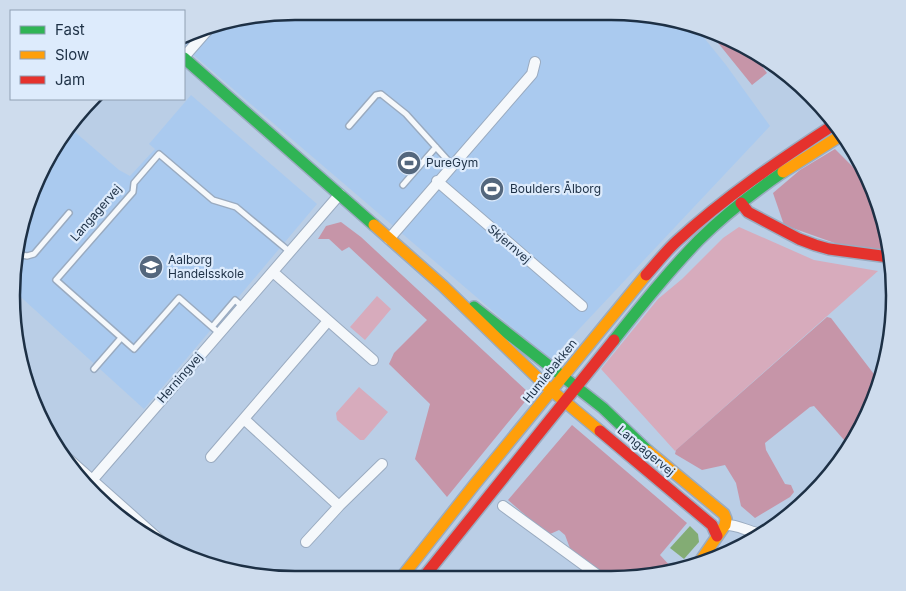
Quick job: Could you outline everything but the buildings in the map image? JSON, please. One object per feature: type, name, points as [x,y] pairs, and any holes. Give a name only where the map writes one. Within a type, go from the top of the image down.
[{"type":"main road","name":"Langagervej","points":[[185,59],[340,194],[443,286],[491,332],[510,343],[636,446],[653,455],[724,514],[725,524]]},
{"type":"main road","name":"Humlebakken","points":[[406,571],[474,484],[558,384],[631,292],[676,242],[733,193],[770,166],[829,128]]},
{"type":"main road","points":[[429,571],[656,287],[700,239],[741,203],[781,174],[837,138]]},
{"type":"main road","points":[[733,193],[748,212],[807,242],[829,249],[883,256]]},
{"type":"main road","name":"Langagervej","points":[[443,286],[488,316],[558,384]]},
{"type":"main road","points":[[558,384],[571,393]]},
{"type":"main road","name":"Langagervej","points":[[571,393],[712,525],[718,536]]},
{"type":"main road","points":[[705,554],[725,524]]},
{"type":"street","points":[[185,57],[202,37]]},
{"type":"street","points":[[389,239],[437,181],[532,74],[535,62]]},
{"type":"street","name":"Skjernvej","points":[[437,181],[582,306]]},
{"type":"street","name":"Herningvej","points":[[92,481],[216,330],[243,307],[340,194]]},
{"type":"street","points":[[272,272],[373,360]]},
{"type":"street","points":[[211,457],[328,321]]},
{"type":"street","points":[[244,419],[338,506]]},
{"type":"street","points":[[306,542],[338,506],[382,464]]},
{"type":"street","points":[[503,506],[592,571]]},
{"type":"street","points":[[725,524],[734,524],[752,532]]},
{"type":"lane","points":[[349,126],[376,95],[381,94],[406,114],[452,164]]},
{"type":"lane","points":[[403,185],[436,147]]},
{"type":"lane","name":"Langagervej","points":[[216,330],[179,298],[134,349],[56,280],[134,192],[134,183],[159,154],[213,200],[236,207],[290,252]]},
{"type":"lane","points":[[23,255],[34,254],[69,213]]},
{"type":"lane","points":[[94,369],[121,338]]},
{"type":"shaded area","points":[[296,20],[610,20],[664,25],[703,36],[770,126],[550,360],[185,48],[185,43],[224,29],[242,25]]},
{"type":"shaded area","points":[[717,41],[760,64],[767,73],[752,85]]},
{"type":"shaded area","name":"Aalborg Handelsskole","points":[[191,95],[317,204],[144,409],[20,296],[22,260],[29,224],[48,174],[66,142],[74,131],[119,170],[130,176],[155,149],[149,144]]},
{"type":"shaded area","points":[[835,149],[858,174],[877,224],[882,250],[843,246],[784,225],[773,193],[800,170]]},
{"type":"shaded area","points":[[341,222],[361,237],[529,393],[528,398],[447,497],[415,459],[430,404],[389,364],[394,353],[427,320],[349,247],[342,251],[329,239],[318,239],[326,226]]},
{"type":"shaded area","points":[[739,227],[814,260],[878,271],[675,451],[601,369],[658,299],[682,279],[723,238]]},
{"type":"shaded area","points":[[377,296],[391,309],[365,340],[350,327]]},
{"type":"shaded area","points":[[827,317],[831,318],[874,375],[858,417],[845,441],[814,406],[810,407],[765,443],[766,450],[785,484],[791,485],[794,492],[790,497],[755,518],[741,506],[736,483],[725,465],[702,470],[675,454],[676,450]]},
{"type":"shaded area","points":[[359,387],[388,412],[364,440],[360,440],[337,420],[336,413]]},
{"type":"shaded area","points":[[572,425],[687,523],[660,555],[669,565],[646,569],[601,571],[571,551],[565,535],[559,530],[548,535],[508,500]]},
{"type":"shaded area","points":[[690,526],[698,534],[699,542],[684,559],[670,548]]},
{"type":"traffic: fast","points":[[185,59],[374,225]]},
{"type":"traffic: fast","points":[[614,340],[699,240],[740,204],[783,172]]},
{"type":"traffic: fast","points":[[474,307],[603,408],[648,451]]},
{"type":"traffic: slow","points":[[783,172],[837,138]]},
{"type":"traffic: slow","points":[[374,225],[443,286],[545,385],[600,431]]},
{"type":"traffic: slow","points":[[407,571],[646,275]]},
{"type":"traffic: slow","points":[[648,451],[724,514],[726,519],[725,525],[705,554]]},
{"type":"traffic: jam","points":[[646,275],[673,245],[714,209],[772,166],[829,128]]},
{"type":"traffic: jam","points":[[741,203],[748,212],[799,239],[815,245],[829,249],[883,256]]},
{"type":"traffic: jam","points":[[429,571],[614,340]]},
{"type":"traffic: jam","points":[[600,431],[712,525],[717,536]]},
{"type":"place","name":"PureGym","points":[[409,163]]},
{"type":"place","name":"Boulders Ålborg","points":[[492,189]]},
{"type":"place","name":"Aalborg Handelsskole","points":[[151,267]]}]
